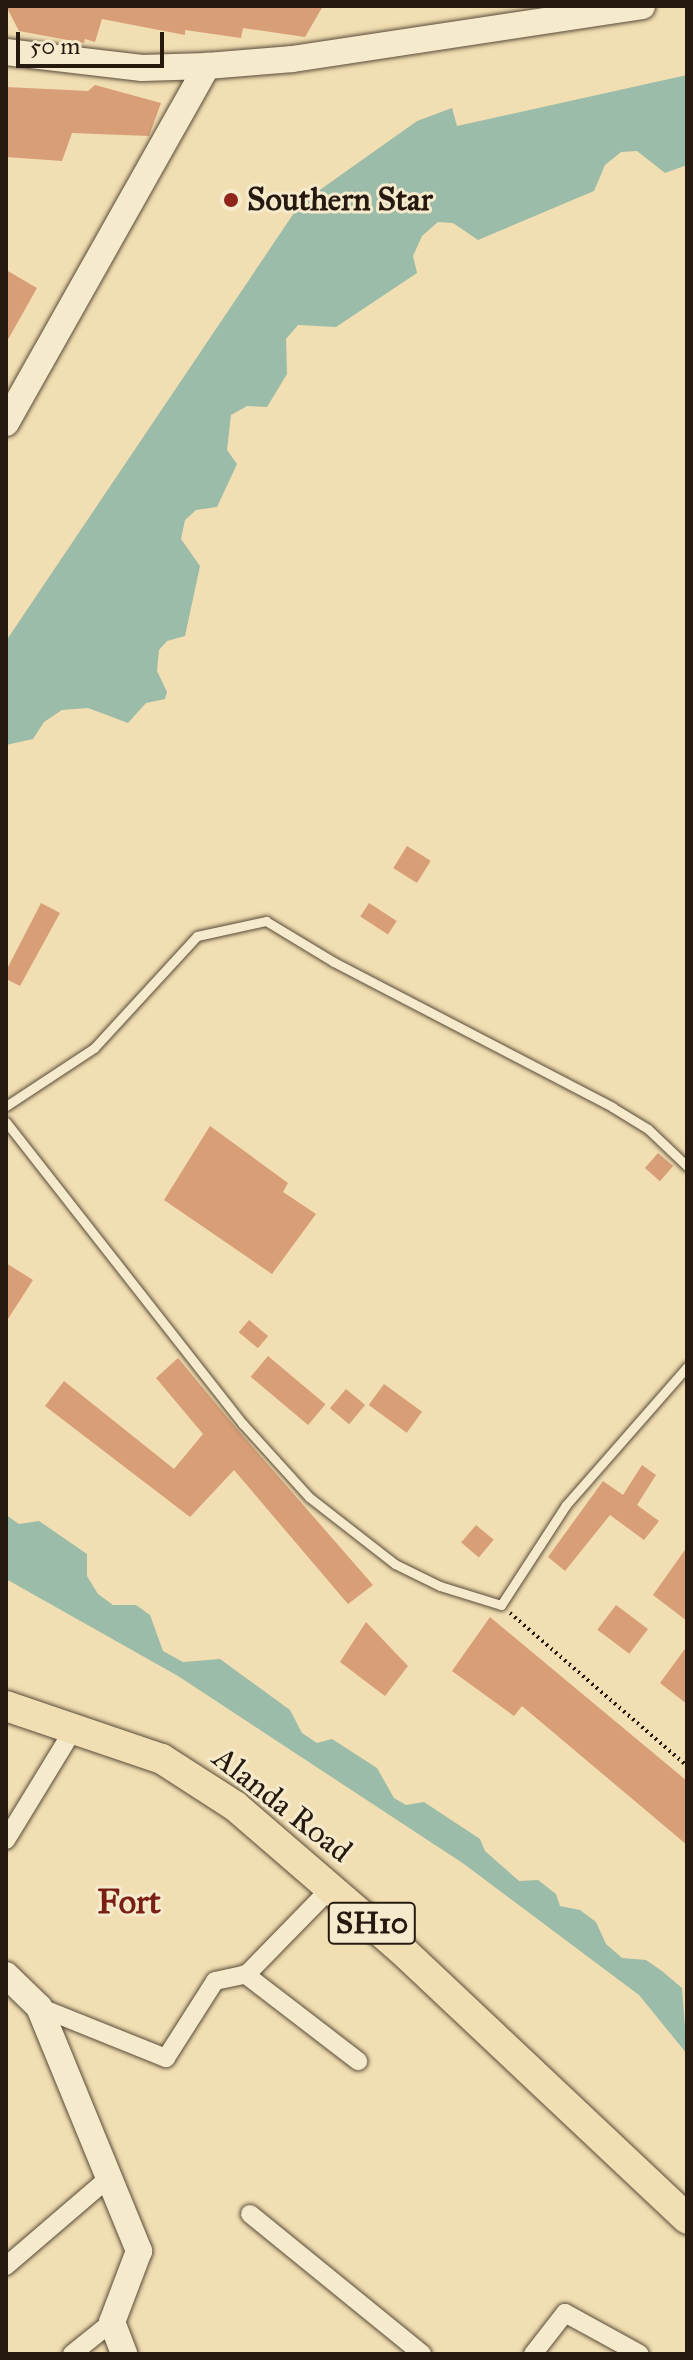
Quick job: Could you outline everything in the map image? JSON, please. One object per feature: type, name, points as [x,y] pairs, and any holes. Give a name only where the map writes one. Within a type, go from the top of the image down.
[{"type":"main road","name":"Alanda Road","points":[[6,1706],[72,1732],[162,1759],[235,1806],[331,1888],[687,2219]]},
{"type":"street","points":[[6,52],[142,68],[207,66],[293,59],[635,6]]},
{"type":"street","points":[[6,423],[207,66]]},
{"type":"street","points":[[6,1840],[72,1732]]},
{"type":"street","points":[[6,1975],[39,2007],[166,2058],[215,1981],[245,1974],[331,1888]]},
{"type":"street","points":[[245,1974],[358,2061]]},
{"type":"street","points":[[39,2007],[111,2176],[139,2251],[112,2322],[72,2354]]},
{"type":"street","points":[[6,2266],[111,2176]]},
{"type":"street","points":[[250,2214],[422,2354]]},
{"type":"street","points":[[533,2354],[565,2313],[640,2354]]},
{"type":"street","points":[[112,2322],[124,2354]]},
{"type":"lane","points":[[6,1106],[94,1048],[197,936],[266,921],[612,1107],[648,1129],[687,1166]]},
{"type":"lane","points":[[6,1122],[243,1424],[309,1497],[395,1564],[440,1586],[501,1605],[566,1505],[687,1367]]},
{"type":"path","points":[[501,1605],[687,1766]]},
{"type":"shaded area","points":[[687,75],[687,165],[665,173],[637,151],[621,152],[605,165],[594,191],[478,240],[453,223],[438,222],[422,236],[413,256],[417,273],[336,327],[298,325],[286,339],[287,374],[267,407],[247,406],[231,415],[227,450],[237,464],[217,507],[196,510],[185,520],[181,539],[200,566],[185,636],[167,641],[159,650],[157,671],[167,692],[165,699],[146,703],[128,723],[88,708],[62,710],[44,722],[33,739],[6,745],[6,641],[300,204],[417,121],[452,108],[457,126]]},
{"type":"shaded area","points":[[6,1515],[19,1524],[39,1521],[87,1554],[87,1576],[98,1594],[113,1605],[136,1605],[150,1615],[163,1651],[183,1662],[220,1659],[290,1710],[302,1733],[317,1743],[332,1739],[377,1768],[394,1798],[406,1805],[424,1802],[480,1839],[485,1851],[519,1881],[538,1880],[556,1894],[560,1906],[580,1910],[596,1922],[606,1944],[622,1958],[646,1960],[662,1971],[682,1988],[687,2054],[639,1995],[464,1864],[178,1676],[6,1579]]},
{"type":"building","points":[[6,6],[323,6],[305,37],[243,28],[241,38],[185,30],[185,35],[102,19],[95,42],[85,39],[84,43],[19,31]]},
{"type":"building","points":[[95,85],[161,103],[149,136],[72,133],[62,161],[6,157],[6,87],[88,91]]},
{"type":"building","points":[[6,270],[37,288],[6,343]]},
{"type":"building","points":[[407,846],[431,861],[417,883],[393,868]]},
{"type":"building","points":[[41,903],[60,913],[20,986],[6,979],[6,971]]},
{"type":"building","points":[[369,903],[397,921],[388,934],[360,916]]},
{"type":"building","points":[[210,1126],[288,1183],[283,1192],[316,1214],[272,1274],[164,1200]]},
{"type":"building","points":[[658,1153],[673,1166],[660,1181],[645,1168]]},
{"type":"building","points":[[6,1263],[33,1280],[6,1322]]},
{"type":"building","points":[[249,1320],[268,1336],[258,1348],[239,1332]]},
{"type":"building","points":[[268,1356],[325,1404],[308,1425],[251,1377]]},
{"type":"building","points":[[178,1358],[373,1585],[348,1604],[234,1470],[190,1517],[45,1406],[64,1381],[174,1469],[203,1434],[156,1378]]},
{"type":"building","points":[[384,1384],[422,1412],[407,1433],[369,1405]]},
{"type":"building","points":[[346,1389],[365,1405],[349,1424],[330,1408]]},
{"type":"building","points":[[642,1465],[656,1475],[637,1505],[659,1521],[644,1540],[610,1515],[565,1571],[548,1557],[603,1481],[623,1495]]},
{"type":"building","points":[[476,1525],[494,1540],[479,1557],[461,1543]]},
{"type":"building","points":[[687,1547],[687,1621],[653,1595]]},
{"type":"building","points":[[616,1605],[648,1629],[629,1654],[597,1630]]},
{"type":"building","points":[[490,1617],[687,1781],[687,1845],[522,1706],[514,1716],[452,1671]]},
{"type":"building","points":[[366,1622],[408,1666],[385,1696],[340,1662]]},
{"type":"building","points":[[687,1646],[687,1704],[660,1683]]},
{"type":"place","name":"Southern Star","points":[[231,200]]},
{"type":"district","name":"Fort","points":[[129,1902]]}]
